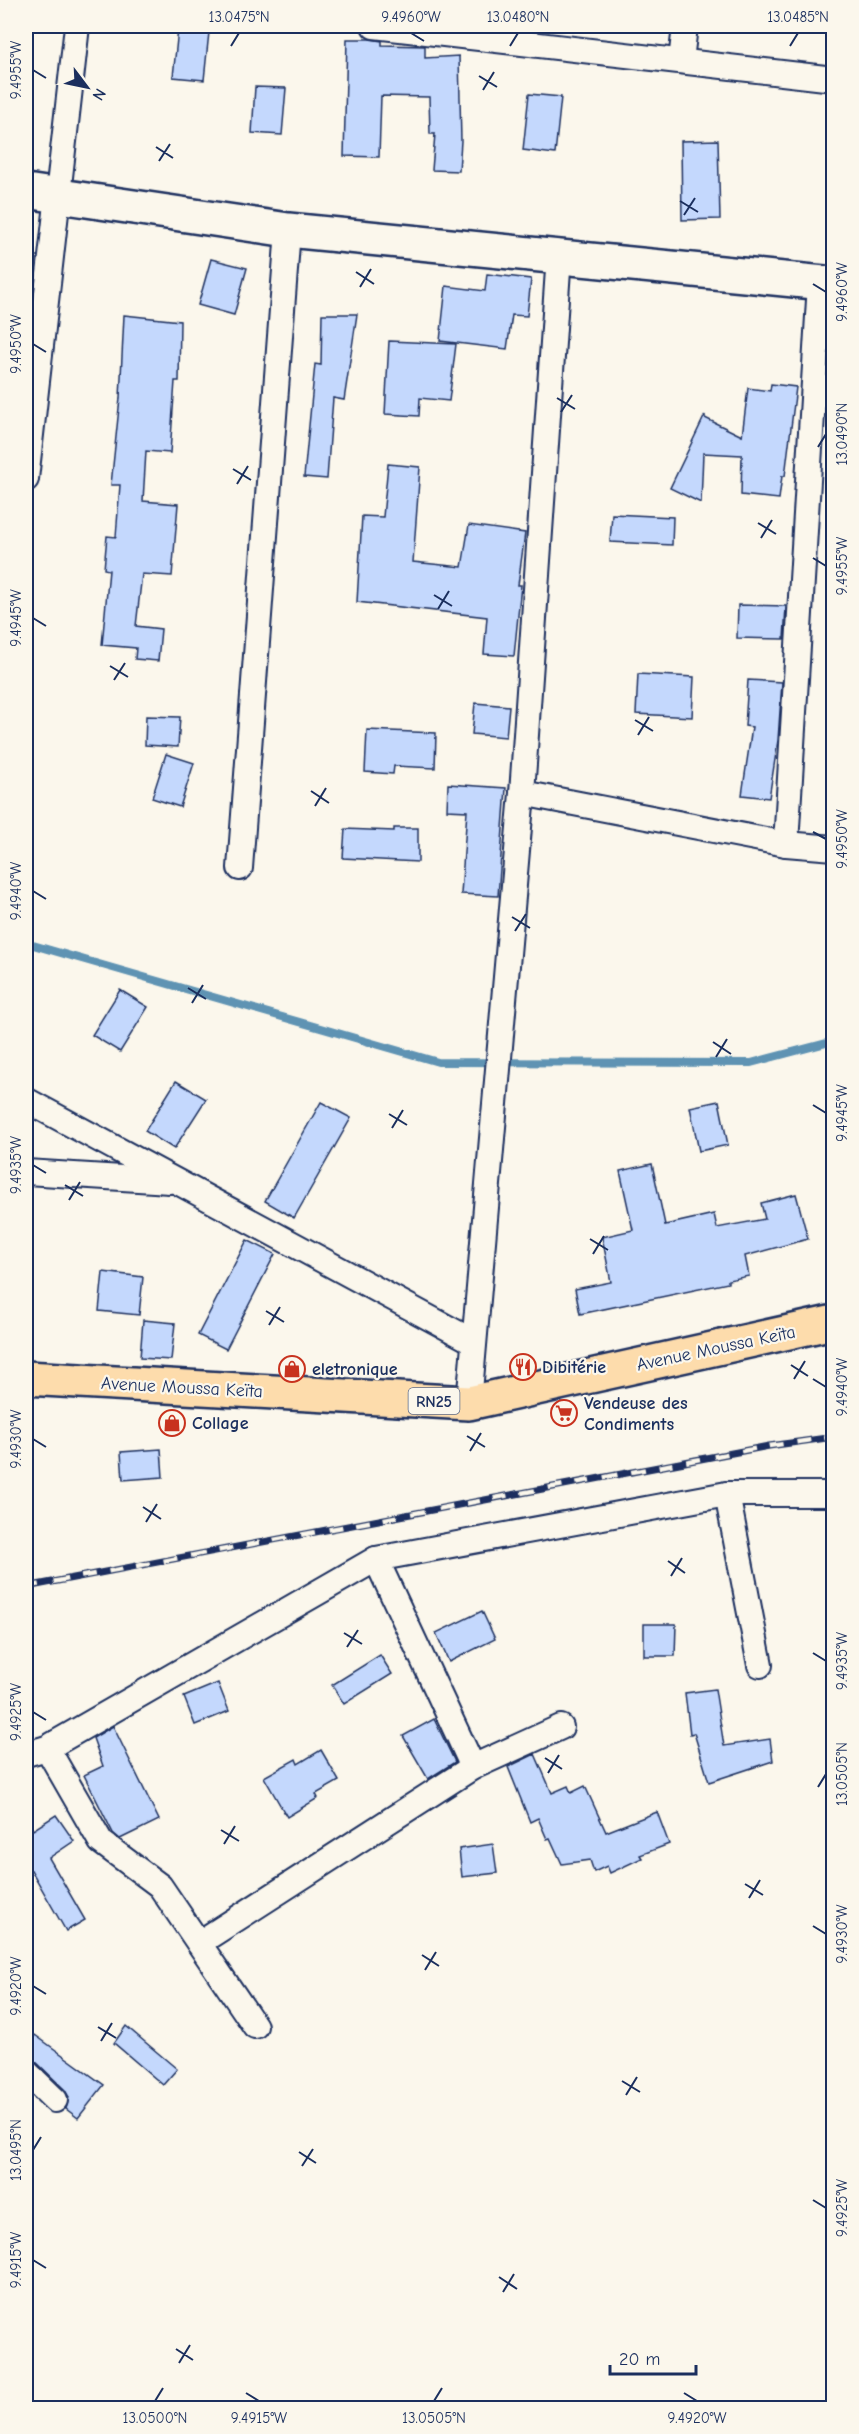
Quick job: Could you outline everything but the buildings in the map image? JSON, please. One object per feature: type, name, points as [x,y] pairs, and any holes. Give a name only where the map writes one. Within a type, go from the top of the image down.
[{"type":"main road","name":"Avenue Moussa Keïta","points":[[26,1378],[469,1403],[834,1322]]},
{"type":"street","points":[[26,479],[77,26]]},
{"type":"street","points":[[374,26],[834,79]]},
{"type":"street","points":[[681,61],[685,26]]},
{"type":"street","points":[[26,190],[288,230],[559,255],[827,284],[786,844]]},
{"type":"street","points":[[240,868],[288,230]]},
{"type":"street","points":[[469,1403],[522,793],[559,255]]},
{"type":"street","points":[[522,793],[786,844],[834,848]]},
{"type":"street","points":[[26,1100],[474,1341]]},
{"type":"street","points":[[26,1172],[177,1181]]},
{"type":"street","points":[[727,1494],[760,1665]]},
{"type":"street","points":[[255,2026],[160,1886],[101,1842],[36,1751],[376,1559],[727,1494],[834,1494]]},
{"type":"street","points":[[376,1559],[473,1767]]},
{"type":"street","points":[[199,1943],[473,1767],[561,1727]]},
{"type":"street","points":[[26,2072],[55,2100]]},
{"type":"waterway","points":[[26,943],[438,1062],[751,1063],[834,1041]]},
{"type":"railway","points":[[26,1587],[769,1446],[834,1437]]},
{"type":"place","name":"Dibitérie","points":[[523,1367]]},
{"type":"place","name":"eletronique","points":[[292,1369]]},
{"type":"place","name":"Vendeuse des Condiments","points":[[564,1413]]},
{"type":"place","name":"Collage","points":[[172,1423]]}]
